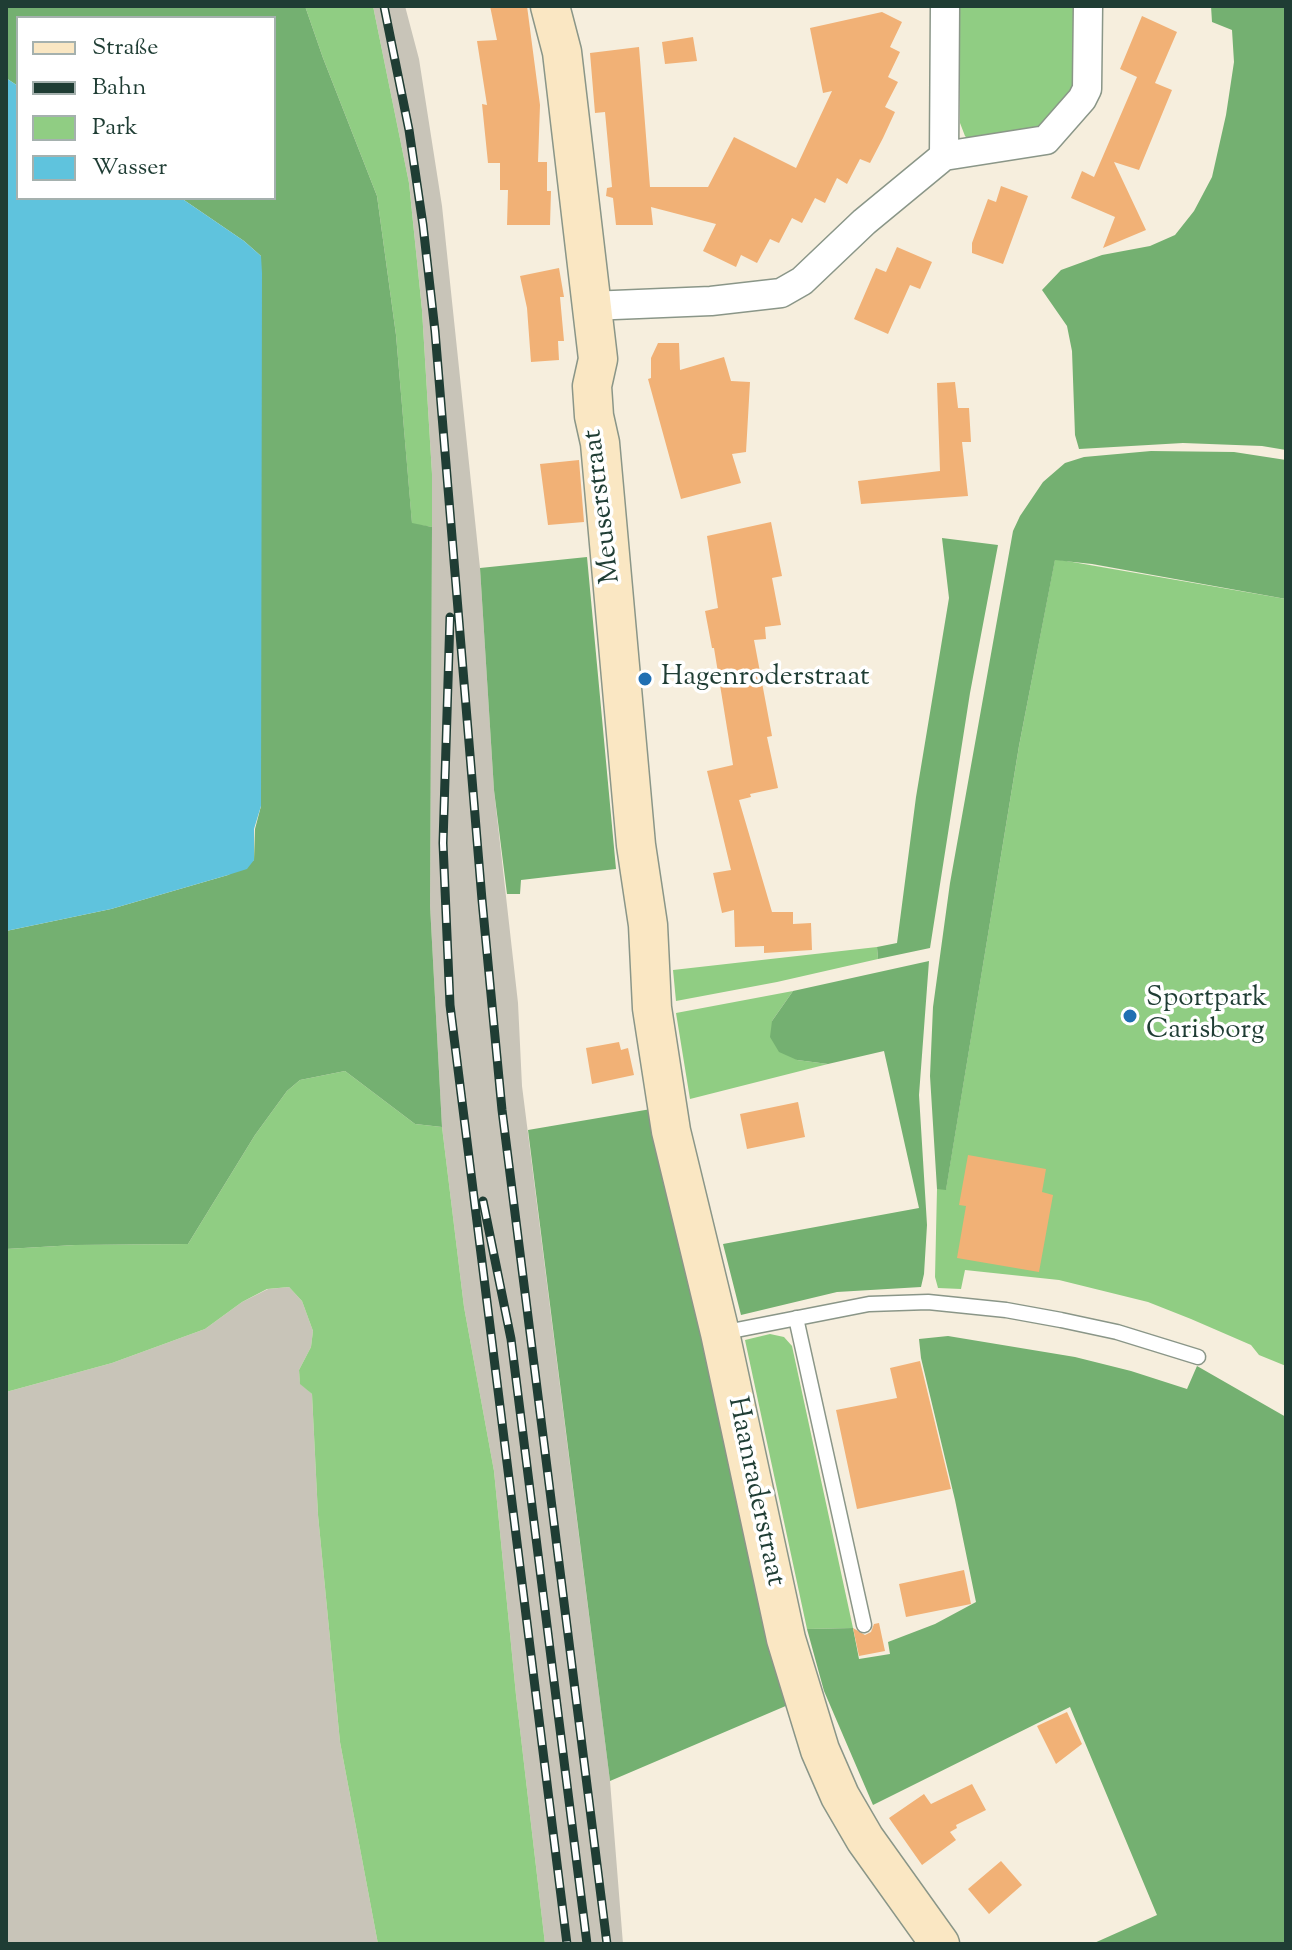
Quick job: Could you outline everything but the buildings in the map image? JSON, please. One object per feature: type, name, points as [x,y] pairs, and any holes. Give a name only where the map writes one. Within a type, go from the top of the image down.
[{"type":"street","name":"Meuserstraat","points":[[550,6],[562,52],[598,359],[592,386],[594,416],[602,455],[636,845],[648,925],[652,1008]]},
{"type":"street","points":[[944,156],[945,6]]},
{"type":"street","points":[[590,306],[711,301],[781,293],[802,281],[864,222],[944,156],[1046,140],[1087,89],[1088,6]]},
{"type":"street","name":"Haanraderstraat","points":[[652,1008],[671,1131],[720,1333],[786,1639],[820,1750],[840,1796],[865,1839],[940,1944]]},
{"type":"lane","points":[[720,1333],[869,1304],[928,1302],[965,1304],[1117,1332],[1198,1357]]},
{"type":"lane","points":[[796,1318],[864,1625]]},
{"type":"shaded area","points":[[373,6],[405,6],[419,59],[442,206],[480,568],[494,790],[518,1003],[522,1086],[610,1781],[623,1944],[545,1944],[494,1471],[464,1307],[442,1127],[430,905],[432,474],[422,310],[409,183]]},
{"type":"shaded area","points":[[289,1287],[302,1301],[313,1331],[311,1347],[299,1370],[300,1383],[312,1394],[318,1515],[340,1742],[378,1944],[6,1944],[6,1392],[112,1363],[205,1329],[242,1302],[268,1289]]},
{"type":"green space","points":[[6,6],[305,6],[377,196],[396,335],[412,523],[432,527],[430,905],[442,1127],[415,1124],[345,1071],[300,1080],[287,1091],[255,1135],[188,1244],[6,1249],[6,931],[111,909],[228,875],[254,860],[255,829],[261,806],[261,256],[184,200],[276,200],[276,16],[16,16],[16,85],[6,78]]},
{"type":"green space","points":[[305,6],[373,6],[409,183],[422,310],[432,474],[432,527],[412,524],[396,335],[377,196]]},
{"type":"green space","points":[[960,6],[1079,6],[1078,82],[1045,127],[970,141],[965,136],[960,123]]},
{"type":"green space","points":[[1211,6],[1286,6],[1286,450],[1183,443],[1079,449],[1075,435],[1072,351],[1067,326],[1042,290],[1061,270],[1102,255],[1150,246],[1175,235],[1194,211],[1212,177],[1234,62],[1232,30],[1212,22]]},
{"type":"green space","points":[[1151,451],[1234,452],[1286,460],[1286,599],[1055,560],[1019,746],[946,1190],[937,1189],[930,1076],[933,1007],[950,883],[1013,531],[1043,482],[1065,463],[1084,457]]},
{"type":"green space","points":[[942,538],[998,545],[970,693],[930,948],[878,959],[877,947],[897,943],[916,797],[949,598]]},
{"type":"green space","points":[[587,557],[616,869],[521,880],[520,894],[507,894],[494,790],[480,568]]},
{"type":"green space","name":"Sportpark Carisborg","points":[[1055,559],[1286,599],[1286,1366],[1259,1355],[1251,1345],[1148,1302],[1059,1280],[965,1270],[961,1289],[938,1288],[935,1277],[937,1189],[946,1189],[1019,746]]},
{"type":"green space","points":[[877,947],[878,959],[676,1001],[673,970]]},
{"type":"green space","points":[[929,961],[919,1095],[927,1225],[921,1287],[837,1292],[741,1315],[723,1244],[919,1208],[884,1051],[828,1064],[797,1060],[779,1052],[770,1037],[772,1021],[793,991]]},
{"type":"green space","points":[[793,991],[772,1021],[797,1060],[828,1064],[690,1099],[676,1013]]},
{"type":"green space","points":[[345,1071],[415,1124],[442,1127],[464,1307],[494,1471],[545,1944],[378,1944],[340,1742],[318,1515],[312,1394],[300,1384],[299,1370],[311,1347],[313,1331],[302,1301],[289,1287],[267,1289],[242,1302],[205,1329],[112,1363],[6,1392],[6,1249],[188,1244],[255,1135],[287,1091],[300,1080]]},
{"type":"green space","points":[[651,1109],[788,1705],[610,1781],[528,1130]]},
{"type":"green space","points":[[770,1334],[784,1337],[792,1346],[853,1628],[807,1629],[745,1340]]},
{"type":"green space","points":[[948,1336],[1075,1357],[1187,1389],[1197,1366],[1286,1417],[1286,1944],[1092,1944],[1157,1915],[1070,1707],[873,1805],[824,1691],[807,1629],[853,1628],[859,1659],[890,1654],[888,1642],[935,1624],[976,1602],[919,1339]]},
{"type":"water","points":[[6,78],[16,85],[16,200],[184,200],[261,256],[262,273],[261,806],[254,829],[254,860],[247,869],[111,909],[6,931]]},
{"type":"railway","points":[[384,6],[409,130],[423,225],[435,331],[502,1110],[607,1944]]},
{"type":"railway","points":[[450,617],[443,843],[450,1005],[567,1944]]},
{"type":"railway","points":[[483,1201],[511,1339],[587,1944]]},
{"type":"place","name":"Hagenroderstraat","points":[[645,679]]},
{"type":"place","name":"Sportpark Carisborg","points":[[1130,1016]]}]
